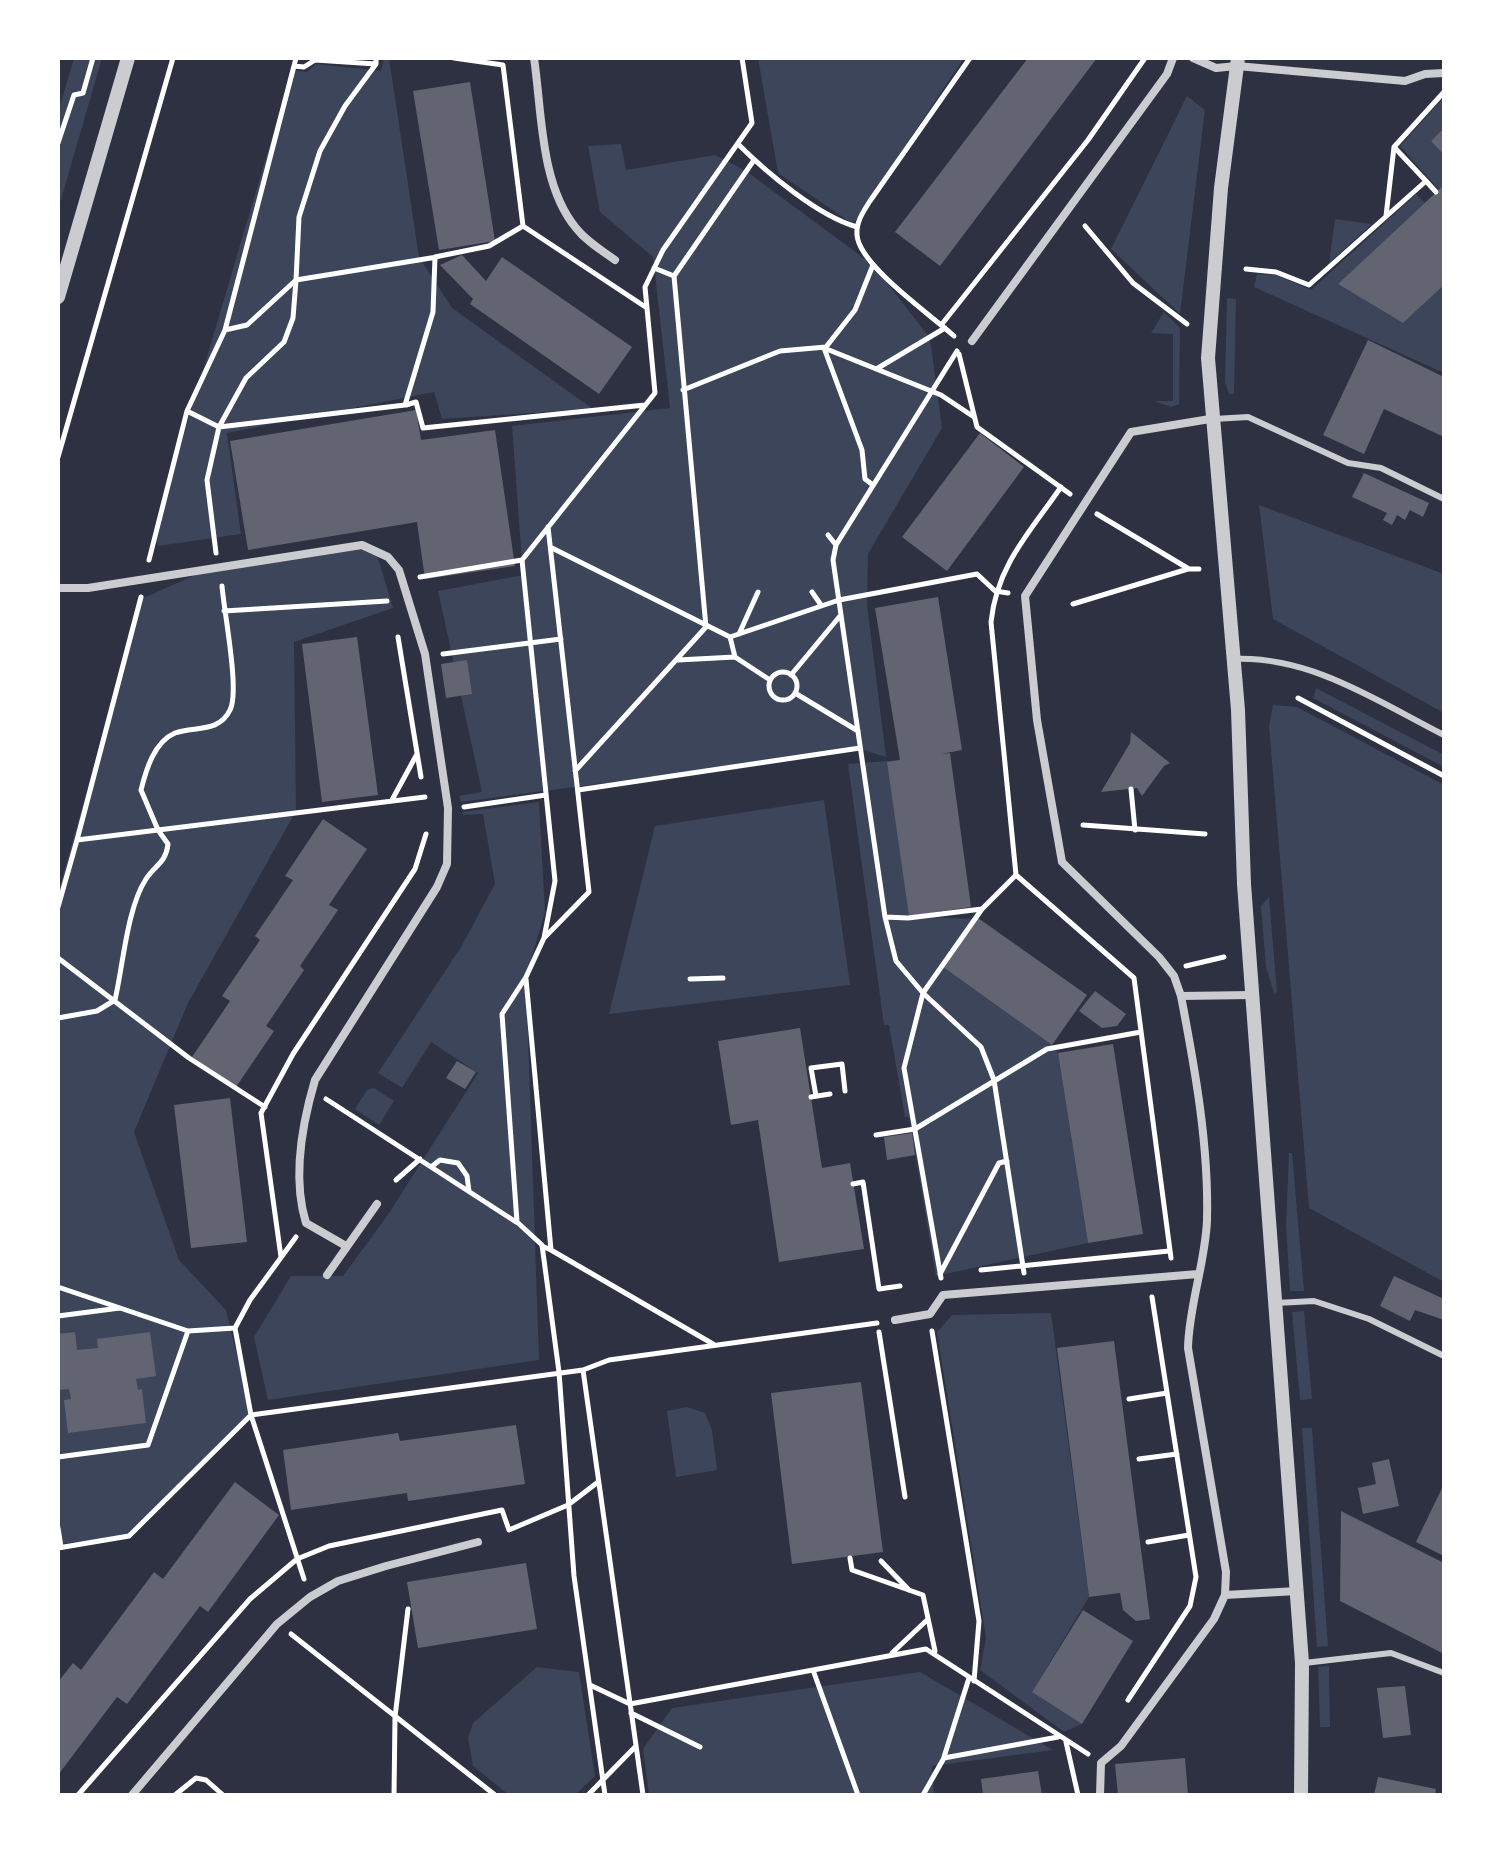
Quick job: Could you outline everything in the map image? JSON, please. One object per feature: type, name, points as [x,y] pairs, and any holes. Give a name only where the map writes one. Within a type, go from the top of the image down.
[{"type":"street","points":[[58,297],[128,58]]},
{"type":"street","points":[[534,58],[552,179],[561,204],[575,227],[615,260]]},
{"type":"street","points":[[972,341],[1167,74],[1173,58]]},
{"type":"street","points":[[1193,58],[1216,68],[1238,62],[1405,81],[1425,74],[1444,73]]},
{"type":"street","points":[[1238,62],[1212,280],[1208,358],[1210,419],[1234,659],[1252,995],[1302,1663],[1301,1795]]},
{"type":"street","points":[[1100,1795],[1101,1763],[1121,1746],[1214,1619],[1225,1595],[1226,1572],[1188,1348],[1189,1312],[1207,1225],[1206,1180],[1193,1061],[1181,996],[1174,976],[1159,957],[1062,862],[1037,720],[1025,596],[1131,432],[1210,419]]},
{"type":"street","points":[[58,588],[88,588],[218,565],[362,545],[375,548],[399,570],[425,654],[448,808],[447,864],[437,887],[312,1090],[304,1115],[300,1203],[306,1223],[346,1246]]},
{"type":"street","points":[[1181,996],[1252,995]]},
{"type":"street","points":[[327,1275],[377,1204]]},
{"type":"street","points":[[895,1320],[930,1314],[943,1295],[1149,1281],[1198,1274]]},
{"type":"street","points":[[132,1795],[277,1624],[310,1597],[362,1573],[478,1542]]},
{"type":"street","points":[[1225,1595],[1297,1591]]},
{"type":"lane","points":[[1210,419],[1248,417],[1348,463],[1381,468],[1444,499]]},
{"type":"lane","points":[[1234,659],[1268,659],[1308,669],[1350,686],[1444,735]]},
{"type":"lane","points":[[1276,1303],[1314,1301],[1369,1319],[1444,1356]]},
{"type":"lane","points":[[1302,1663],[1391,1653],[1444,1673]]},
{"type":"path","points":[[58,143],[74,95],[83,93],[93,58]]},
{"type":"path","points":[[58,457],[173,58]]},
{"type":"path","points":[[58,907],[187,411],[225,330],[296,58]]},
{"type":"path","points":[[454,58],[503,65],[523,226],[647,308]]},
{"type":"path","points":[[419,577],[522,560],[655,393],[645,287],[654,268],[752,123],[742,58]]},
{"type":"path","points":[[970,58],[865,209],[857,227],[859,245],[873,265],[954,336],[977,427],[1113,526],[1189,569]]},
{"type":"path","points":[[877,369],[944,326],[1088,140],[1145,58]]},
{"type":"path","points":[[294,66],[304,67],[315,60],[376,61]]},
{"type":"path","points":[[58,1018],[97,1011],[115,1000],[136,907],[146,879],[166,857],[168,844],[158,830],[141,790],[155,751],[173,734],[212,727],[230,712],[235,692],[207,480],[219,427],[246,378],[284,342],[293,318],[299,217],[320,151],[345,106],[376,61]]},
{"type":"path","points":[[1386,216],[1394,147],[1444,92]]},
{"type":"path","points":[[738,144],[754,160],[844,224],[857,227]]},
{"type":"path","points":[[1394,147],[1436,192]]},
{"type":"path","points":[[575,771],[706,627],[674,276],[754,160]]},
{"type":"path","points":[[1246,269],[1276,272],[1309,285],[1426,181]]},
{"type":"path","points":[[225,330],[247,325],[296,280],[489,246],[523,226]]},
{"type":"path","points":[[1085,226],[1133,283],[1187,324]]},
{"type":"path","points":[[405,405],[433,312],[435,257]]},
{"type":"path","points":[[823,347],[855,310],[873,265]]},
{"type":"path","points":[[654,268],[674,276]]},
{"type":"path","points":[[972,341],[958,349],[931,391],[836,545],[833,560],[885,917],[896,961],[923,993],[981,1047],[994,1080],[1027,1289]]},
{"type":"path","points":[[683,390],[780,351],[823,347],[931,391],[975,418]]},
{"type":"path","points":[[823,347],[862,450],[865,479],[873,485]]},
{"type":"path","points":[[187,411],[219,427],[416,402],[423,428],[645,405]]},
{"type":"path","points":[[1061,487],[1009,562],[995,591],[991,622],[1016,875],[1134,978],[1171,1262]]},
{"type":"path","points":[[544,938],[589,892],[548,527]]},
{"type":"path","points":[[828,535],[836,545]]},
{"type":"path","points":[[552,548],[730,637],[839,600],[977,574],[995,591],[1025,596]]},
{"type":"path","points":[[517,1222],[502,1014],[526,977],[544,938],[555,881],[522,560]]},
{"type":"path","points":[[1073,604],[1189,569],[1199,569]]},
{"type":"path","points":[[383,588],[392,615]]},
{"type":"path","points":[[739,634],[758,592]]},
{"type":"path","points":[[812,592],[821,605]]},
{"type":"path","points":[[224,611],[387,601]]},
{"type":"path","points":[[791,675],[840,616]]},
{"type":"path","points":[[392,800],[417,753],[396,625]]},
{"type":"path","points":[[730,637],[735,657]]},
{"type":"path","points":[[439,654],[561,639]]},
{"type":"path","points":[[677,660],[735,657],[770,680]]},
{"type":"path","points":[[779,673],[791,675],[797,685],[795,693],[788,699],[778,699],[769,690],[770,680],[779,673]]},
{"type":"path","points":[[795,693],[858,731]]},
{"type":"path","points":[[1298,698],[1444,776]]},
{"type":"path","points":[[578,790],[860,748]]},
{"type":"path","points":[[1131,789],[1135,830]]},
{"type":"path","points":[[464,807],[546,795]]},
{"type":"path","points":[[77,840],[425,797]]},
{"type":"path","points":[[1083,825],[1205,834]]},
{"type":"path","points":[[943,1295],[904,1068],[923,993],[982,909],[1016,875]]},
{"type":"path","points":[[885,917],[908,918],[982,909]]},
{"type":"path","points":[[1184,966],[1224,957]]},
{"type":"path","points":[[58,958],[189,1058],[265,1107]]},
{"type":"path","points":[[526,977],[551,1250]]},
{"type":"path","points":[[690,979],[723,978]]},
{"type":"path","points":[[876,1135],[915,1129],[1047,1049],[1141,1032]]},
{"type":"path","points":[[830,1094],[814,1096],[811,1068],[842,1064],[845,1091]]},
{"type":"path","points":[[312,1090],[517,1222],[542,1245],[713,1344]]},
{"type":"path","points":[[396,1180],[420,1159]]},
{"type":"path","points":[[431,1167],[440,1160],[458,1163],[467,1176],[469,1192]]},
{"type":"path","points":[[940,1274],[999,1163],[1007,1161]]},
{"type":"path","points":[[853,1184],[863,1182],[879,1289],[900,1286]]},
{"type":"path","points":[[306,1223],[250,1300],[235,1328],[251,1415],[310,1597]]},
{"type":"path","points":[[542,1245],[559,1372],[574,1576],[605,1795]]},
{"type":"path","points":[[968,1271],[1169,1251]]},
{"type":"path","points":[[940,1274],[954,1273]]},
{"type":"path","points":[[1141,1679],[1190,1606],[1196,1577],[1149,1281]]},
{"type":"path","points":[[58,1287],[125,1307],[188,1331],[235,1328]]},
{"type":"path","points":[[58,1316],[125,1307]]},
{"type":"path","points":[[923,1795],[944,1758],[972,1680],[979,1621],[930,1314]]},
{"type":"path","points":[[58,1528],[60,1547],[129,1536],[251,1415],[583,1370],[609,1360],[895,1320]]},
{"type":"path","points":[[877,1323],[905,1497]]},
{"type":"path","points":[[58,1457],[148,1445],[188,1331]]},
{"type":"path","points":[[583,1370],[643,1795]]},
{"type":"path","points":[[1129,1399],[1167,1393]]},
{"type":"path","points":[[1139,1459],[1177,1454]]},
{"type":"path","points":[[78,1795],[250,1599],[297,1559],[329,1546],[502,1510],[509,1530],[568,1505],[598,1482]]},
{"type":"path","points":[[1148,1542],[1189,1535]]},
{"type":"path","points":[[850,1558],[852,1570],[923,1595],[926,1621],[935,1652]]},
{"type":"path","points":[[881,1561],[909,1590]]},
{"type":"path","points":[[394,1795],[395,1717],[408,1609]]},
{"type":"path","points":[[890,1654],[926,1621]]},
{"type":"path","points":[[277,1624],[495,1795]]},
{"type":"path","points":[[589,1684],[630,1704],[926,1649],[1101,1763]]},
{"type":"path","points":[[813,1670],[858,1795]]},
{"type":"path","points":[[631,1713],[700,1747]]},
{"type":"path","points":[[944,1758],[1063,1739]]},
{"type":"path","points":[[1063,1739],[1078,1795]]},
{"type":"path","points":[[588,1795],[636,1745]]},
{"type":"path","points":[[175,1795],[196,1778],[206,1780],[223,1795]]},
{"type":"shaded area","points":[[74,58],[102,58],[58,210],[58,113]]},
{"type":"shaded area","points":[[384,58],[389,58],[419,257],[452,308],[593,409],[442,419],[434,392],[227,433],[241,534],[158,546],[155,532],[292,70],[307,72],[316,64],[381,71]]},
{"type":"shaded area","points":[[758,58],[964,58],[855,221],[850,222],[778,173]]},
{"type":"shaded area","points":[[1187,96],[1205,110],[1180,314],[1111,249]]},
{"type":"shaded area","points":[[1444,97],[1444,128],[1431,141],[1444,155],[1444,185],[1439,190],[1400,146]]},
{"type":"shaded area","points":[[621,144],[626,170],[715,155],[746,171],[873,265],[930,338],[942,428],[868,554],[867,605],[886,757],[860,749],[461,802],[459,796],[482,792],[438,591],[523,575],[512,426],[670,408],[653,257],[600,212],[588,146]]},
{"type":"shaded area","points":[[1416,194],[1425,203],[1338,284],[1403,323],[1444,285],[1444,373],[1254,287],[1257,274],[1277,275],[1311,290]]},
{"type":"shaded area","points":[[1335,219],[1372,224],[1329,263]]},
{"type":"shaded area","points":[[1227,298],[1236,299],[1234,394],[1229,394],[1225,383]]},
{"type":"shaded area","points":[[1164,312],[1180,328],[1179,404],[1171,407],[1154,401],[1173,401],[1173,334],[1151,333]]},
{"type":"shaded area","points":[[1259,505],[1444,574],[1444,713],[1273,619]]},
{"type":"shaded area","points":[[375,548],[393,608],[294,642],[296,811],[188,1003],[134,1132],[179,1260],[226,1310],[251,1415],[129,1536],[58,1544],[58,893],[141,599],[218,565]]},
{"type":"shaded area","points":[[1316,688],[1444,755],[1444,767],[1313,698]]},
{"type":"shaded area","points":[[1273,705],[1297,707],[1444,785],[1444,1282],[1309,1208],[1269,726]]},
{"type":"shaded area","points":[[900,760],[909,916],[972,919],[943,967],[1052,1045],[1058,1053],[1088,1243],[936,1276],[909,1117],[905,1117],[889,1025],[884,1025],[848,764]]},
{"type":"shaded area","points":[[824,800],[850,985],[609,1014],[655,826]]},
{"type":"shaded area","points":[[539,802],[545,912],[526,977],[539,1360],[268,1400],[254,1337],[291,1276],[343,1276],[389,1213],[478,1073],[431,1042],[402,1088],[378,1073],[461,947],[495,884],[483,814],[463,815],[462,812]]},
{"type":"shaded area","points":[[1269,897],[1277,992],[1274,993],[1266,967],[1261,906]]},
{"type":"shaded area","points":[[374,1088],[394,1101],[379,1125],[355,1109],[367,1090]]},
{"type":"shaded area","points":[[1289,1153],[1292,1153],[1304,1291],[1290,1291],[1286,1225]]},
{"type":"shaded area","points":[[1304,1311],[1312,1399],[1300,1400],[1292,1312]]},
{"type":"shaded area","points":[[1051,1313],[1089,1597],[1032,1692],[1082,1724],[1064,1732],[980,1670],[986,1638],[937,1332],[952,1315]]},
{"type":"shaded area","points":[[687,1407],[705,1413],[712,1430],[717,1470],[676,1477],[667,1411]]},
{"type":"shaded area","points":[[1302,1428],[1312,1428],[1328,1646],[1317,1647]]},
{"type":"shaded area","points":[[1329,1666],[1330,1727],[1320,1727],[1318,1667]]},
{"type":"shaded area","points":[[537,1667],[579,1672],[595,1776],[575,1795],[509,1795],[473,1766],[468,1738],[473,1723]]},
{"type":"shaded area","points":[[920,1672],[1053,1750],[932,1766],[934,1795],[649,1795],[643,1749],[672,1708]]},
{"type":"building","points":[[1028,58],[1097,58],[940,266],[895,232]]},
{"type":"building","points":[[470,82],[495,241],[439,250],[413,91]]},
{"type":"building","points":[[1444,128],[1444,155],[1431,141]]},
{"type":"building","points":[[1444,185],[1444,285],[1403,323],[1338,284]]},
{"type":"building","points":[[462,255],[486,281],[502,257],[632,347],[599,394],[470,304],[473,299],[440,265]]},
{"type":"building","points":[[1368,340],[1444,377],[1444,437],[1384,409],[1364,454],[1323,435]]},
{"type":"building","points":[[416,410],[421,440],[495,430],[515,566],[425,579],[417,522],[248,550],[230,441]]},
{"type":"building","points":[[980,433],[1024,467],[947,571],[902,537]]},
{"type":"building","points":[[1364,473],[1429,503],[1423,517],[1410,510],[1405,520],[1397,515],[1392,525],[1383,520],[1387,513],[1352,497]]},
{"type":"building","points":[[938,597],[962,750],[941,754],[950,753],[971,907],[909,916],[887,762],[900,760],[875,608]]},
{"type":"building","points":[[357,637],[378,795],[322,802],[302,644]]},
{"type":"building","points":[[467,660],[472,694],[446,698],[441,664]]},
{"type":"building","points":[[1131,732],[1170,763],[1164,766],[1142,796],[1137,788],[1101,792],[1130,743]]},
{"type":"building","points":[[323,819],[367,849],[329,905],[338,910],[300,966],[304,970],[266,1026],[274,1031],[236,1087],[192,1057],[230,1001],[222,996],[260,940],[255,936],[293,880],[285,876]]},
{"type":"building","points":[[978,918],[1087,995],[1052,1045],[943,967]]},
{"type":"building","points":[[1095,991],[1126,1014],[1117,1026],[1102,1028],[1079,1011]]},
{"type":"building","points":[[800,1028],[822,1168],[850,1163],[864,1249],[779,1262],[758,1120],[731,1125],[718,1041]]},
{"type":"building","points":[[1113,1044],[1143,1234],[1088,1243],[1058,1053]]},
{"type":"building","points":[[457,1061],[476,1072],[465,1089],[446,1078]]},
{"type":"building","points":[[230,1098],[247,1242],[191,1248],[174,1105]]},
{"type":"building","points":[[912,1133],[915,1155],[887,1160],[884,1137]]},
{"type":"building","points":[[1394,1276],[1444,1299],[1444,1320],[1415,1310],[1410,1321],[1380,1306]]},
{"type":"building","points":[[75,1332],[77,1350],[98,1348],[97,1339],[150,1332],[156,1376],[136,1379],[138,1390],[142,1389],[146,1423],[68,1433],[64,1400],[71,1399],[69,1389],[58,1390],[58,1334]]},
{"type":"building","points":[[1114,1341],[1150,1619],[1136,1621],[1123,1610],[1120,1593],[1089,1597],[1057,1348]]},
{"type":"building","points":[[861,1382],[883,1552],[792,1564],[771,1393]]},
{"type":"building","points":[[516,1425],[525,1484],[408,1501],[407,1493],[291,1510],[283,1450],[398,1433],[400,1441]]},
{"type":"building","points":[[1389,1459],[1399,1506],[1363,1514],[1358,1488],[1376,1484],[1372,1463]]},
{"type":"building","points":[[235,1482],[279,1515],[208,1612],[200,1606],[127,1704],[117,1697],[58,1775],[58,1682],[73,1663],[81,1670],[154,1572],[163,1579]]},
{"type":"building","points":[[1444,1489],[1444,1556],[1416,1542]]},
{"type":"building","points":[[1341,1511],[1444,1563],[1444,1654],[1340,1601]]},
{"type":"building","points":[[526,1563],[537,1629],[418,1648],[407,1582]]},
{"type":"building","points":[[1083,1610],[1133,1641],[1082,1724],[1032,1692]]},
{"type":"building","points":[[1405,1686],[1411,1735],[1383,1738],[1377,1688]]},
{"type":"building","points":[[1185,1758],[1188,1795],[1118,1795],[1115,1764]]},
{"type":"building","points":[[1038,1771],[1042,1795],[983,1795],[981,1779]]},
{"type":"building","points":[[1378,1777],[1436,1789],[1435,1795],[1374,1795]]}]
